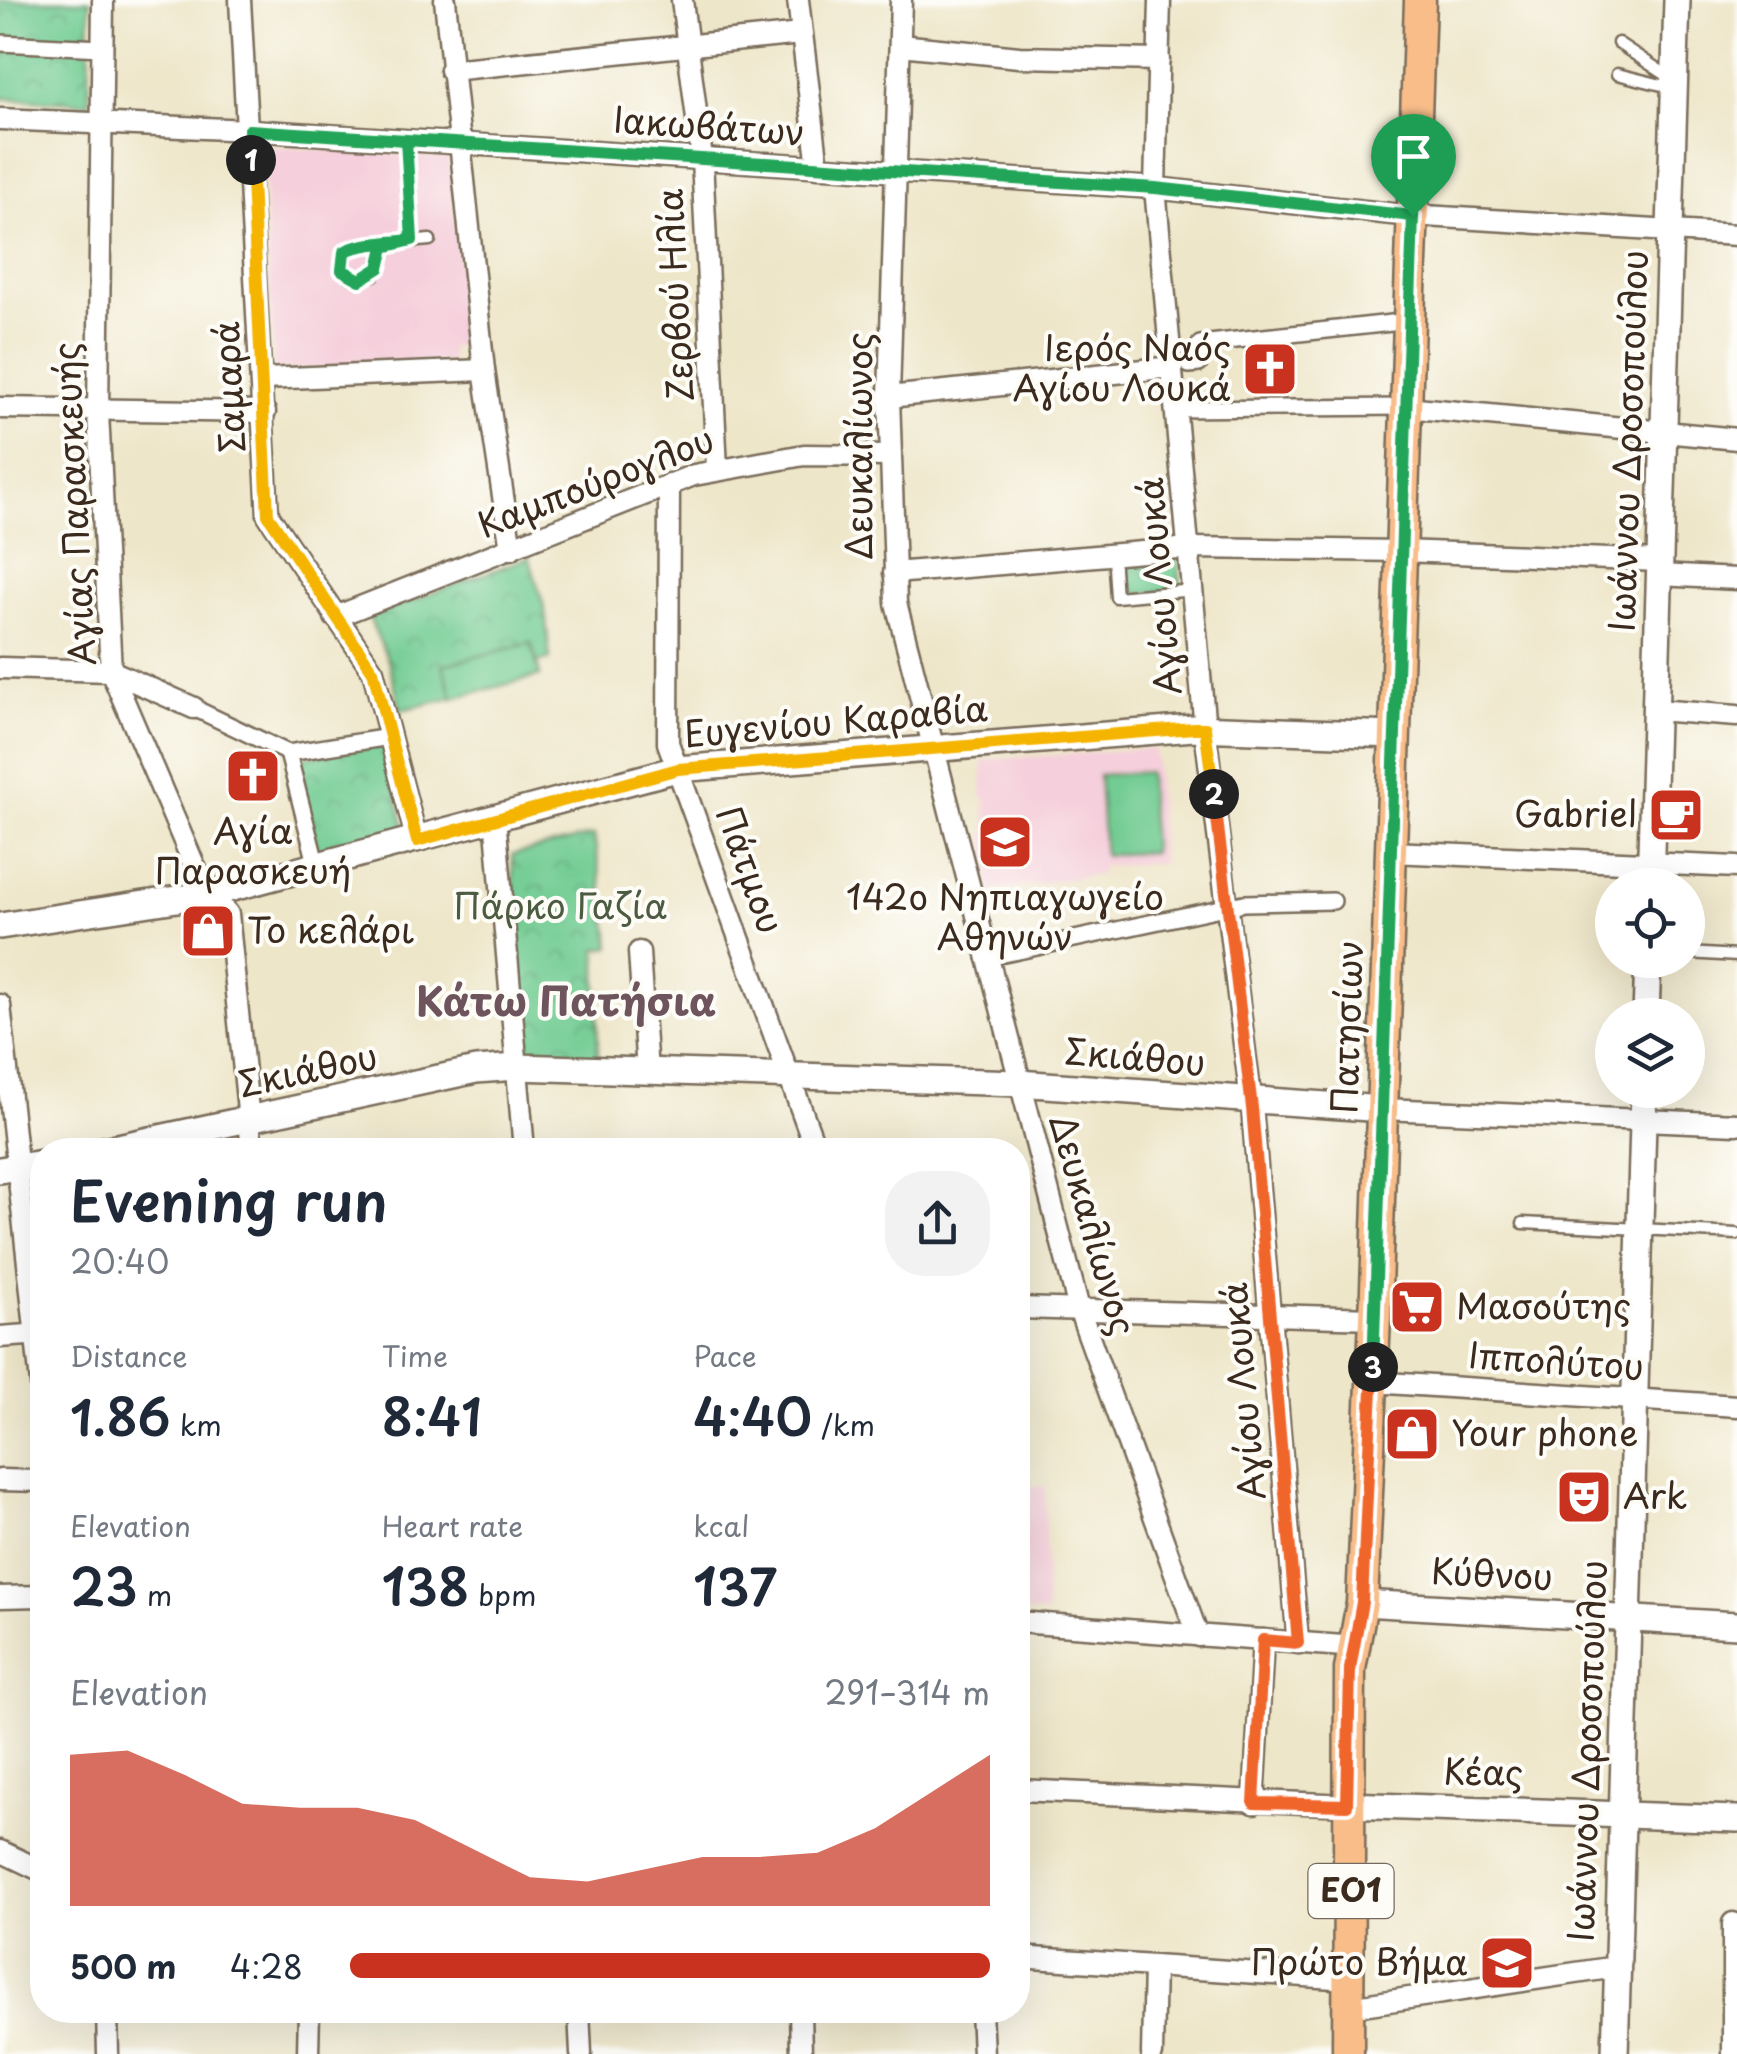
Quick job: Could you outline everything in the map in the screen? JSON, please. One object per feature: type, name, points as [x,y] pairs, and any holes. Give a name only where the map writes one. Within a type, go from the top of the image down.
[{"type":"main road","name":"Πατησίων","points":[[1348,2054],[1350,1669],[1358,1647],[1362,1602],[1375,1318],[1420,0]]},
{"type":"street","name":"Αγίας Παρασκευής","points":[[103,0],[98,412],[111,671],[210,894],[228,914],[251,1138]]},
{"type":"street","name":"Σαμαρά","points":[[240,0],[268,515],[373,671],[417,841]]},
{"type":"street","points":[[445,0],[484,370],[511,550]]},
{"type":"street","name":"Ζερβού Ηλία","points":[[682,0],[702,160],[718,468]]},
{"type":"street","points":[[798,0],[818,167]]},
{"type":"street","name":"Δευκαλίωνος","points":[[902,0],[890,396],[896,603],[1079,1309],[1198,1636]]},
{"type":"street","name":"Αγίου Λουκά","points":[[1160,0],[1155,188],[1180,366],[1176,409],[1205,728],[1250,1102],[1298,1643]]},
{"type":"street","name":"Ιωάννου Δροσοπούλου","points":[[1650,868],[1677,0]]},
{"type":"street","points":[[450,70],[801,34]]},
{"type":"street","points":[[0,44],[102,48]]},
{"type":"street","points":[[900,45],[1018,57],[1159,60]]},
{"type":"street","name":"Ιακωβάτων","points":[[0,119],[249,130],[1155,188],[1413,216],[1737,235]]},
{"type":"street","points":[[890,396],[1199,364],[1200,344],[1410,321]]},
{"type":"street","points":[[263,379],[484,370]]},
{"type":"street","points":[[1176,409],[1406,407],[1737,440]]},
{"type":"street","points":[[0,408],[265,412]]},
{"type":"street","name":"Καμπούρογλου","points":[[334,617],[718,468],[804,455],[890,456]]},
{"type":"street","name":"Πάτμου","points":[[669,484],[668,743],[812,1138]]},
{"type":"street","points":[[894,573],[1190,548],[1402,550],[1660,568],[1737,580]]},
{"type":"street","points":[[0,668],[111,671],[288,753],[390,736]]},
{"type":"street","points":[[1656,710],[1737,716]]},
{"type":"street","name":"Ευγενίου Καραβία","points":[[0,926],[210,894],[678,769],[1205,728],[1396,735]]},
{"type":"street","points":[[288,753],[317,867]]},
{"type":"street","points":[[495,817],[523,1138]]},
{"type":"street","points":[[1392,852],[1595,869]]},
{"type":"street","points":[[1705,870],[1737,867]]},
{"type":"street","points":[[986,958],[1228,906],[1333,900]]},
{"type":"street","points":[[639,952],[647,1072]]},
{"type":"street","points":[[0,1006],[8,1169],[30,1287]]},
{"type":"street","name":"Σκιάθου","points":[[162,1138],[476,1070],[516,1067],[1018,1084],[1250,1102],[1737,1124]]},
{"type":"street","name":"Ιωάννου Δροσοπούλου","points":[[1615,2054],[1643,1108]]},
{"type":"street","points":[[1030,1308],[1375,1318]]},
{"type":"street","points":[[0,1337],[30,1335]]},
{"type":"street","name":"Ιππολύτου","points":[[1372,1382],[1737,1406]]},
{"type":"street","points":[[0,1480],[30,1481]]},
{"type":"street","points":[[0,1597],[30,1596]]},
{"type":"street","name":"Κύθνου","points":[[1362,1602],[1737,1625]]},
{"type":"street","points":[[1030,1623],[1358,1647]]},
{"type":"street","points":[[1254,1803],[1263,1640]]},
{"type":"street","points":[[1030,1791],[1347,1805]]},
{"type":"street","name":"Κέας","points":[[1347,1805],[1737,1819]]},
{"type":"street","points":[[0,1851],[30,1865]]},
{"type":"street","points":[[1732,2054],[1734,1923]]},
{"type":"street","points":[[1030,1959],[1154,1966],[1349,1993],[1616,1967]]},
{"type":"street","points":[[1152,2054],[1154,1966]]},
{"type":"street","points":[[107,2023],[108,2054]]},
{"type":"street","points":[[308,2054],[309,2023]]},
{"type":"street","points":[[580,2023],[582,2054]]},
{"type":"street","points":[[800,2023],[801,2054]]},
{"type":"street","points":[[982,2023],[982,2054]]},
{"type":"lane","points":[[1618,43],[1675,84]]},
{"type":"lane","points":[[1617,74],[1675,84]]},
{"type":"lane","points":[[406,140],[412,240]]},
{"type":"lane","points":[[384,247],[374,275],[360,280],[342,270],[344,252],[351,247],[430,240]]},
{"type":"lane","points":[[1112,554],[1116,597],[1195,590]]},
{"type":"lane","points":[[1705,954],[1737,956]]},
{"type":"lane","points":[[1523,1224],[1737,1234]]},
{"type":"shaded area","points":[[262,146],[449,158],[468,346],[450,347],[451,361],[274,370]]},
{"type":"shaded area","points":[[1155,748],[1161,863],[1101,866],[1101,874],[990,891],[983,760]]},
{"type":"shaded area","points":[[1045,1486],[1046,1614],[1030,1613],[1030,1487]]},
{"type":"green space","points":[[0,0],[90,0],[89,103],[0,98]]},
{"type":"green space","points":[[1178,551],[1181,590],[1121,595],[1117,557]]},
{"type":"green space","points":[[529,557],[545,610],[550,659],[537,663],[540,676],[531,643],[443,666],[453,698],[401,710],[389,663],[369,617]]},
{"type":"green space","points":[[531,643],[540,676],[453,698],[443,665]]},
{"type":"green space","points":[[384,744],[407,837],[319,857],[294,759]]},
{"type":"green space","points":[[1148,772],[1152,852],[1104,855],[1099,775]]},
{"type":"green space","name":"Πάρκο Γαζία","points":[[594,835],[611,947],[597,949],[598,1059],[524,1057],[512,855]]},
{"type":"place","name":"Ιερός Ναός Αγίου Λουκά","points":[[1270,369]]},
{"type":"place","name":"Αγία Παρασκευή","points":[[253,776]]},
{"type":"place","name":"Gabriel","points":[[1676,815]]},
{"type":"place","name":"142ο Νηπιαγωγείο Αθηνών","points":[[1005,842]]},
{"type":"place","name":"Το κελάρι","points":[[208,931]]},
{"type":"place","name":"Μασούτης","points":[[1417,1307]]},
{"type":"place","name":"Your phone","points":[[1412,1434]]},
{"type":"place","name":"Ark","points":[[1584,1497]]},
{"type":"place","name":"Πρώτο Βήμα","points":[[1507,1963]]},
{"type":"district","name":"Κάτω Πατήσια","points":[[566,1002]]},
{"type":"route","points":[[1413,216],[1155,188],[406,140],[412,240],[384,247],[374,275],[360,280],[342,270],[340,260],[344,252],[362,244],[384,247],[392,243],[412,240],[406,140],[249,130],[268,515],[373,671],[417,841],[678,769],[1205,728],[1252,1108],[1298,1643],[1263,1640],[1254,1803],[1347,1805],[1350,1669],[1360,1635],[1375,1318],[1413,216]]}]
